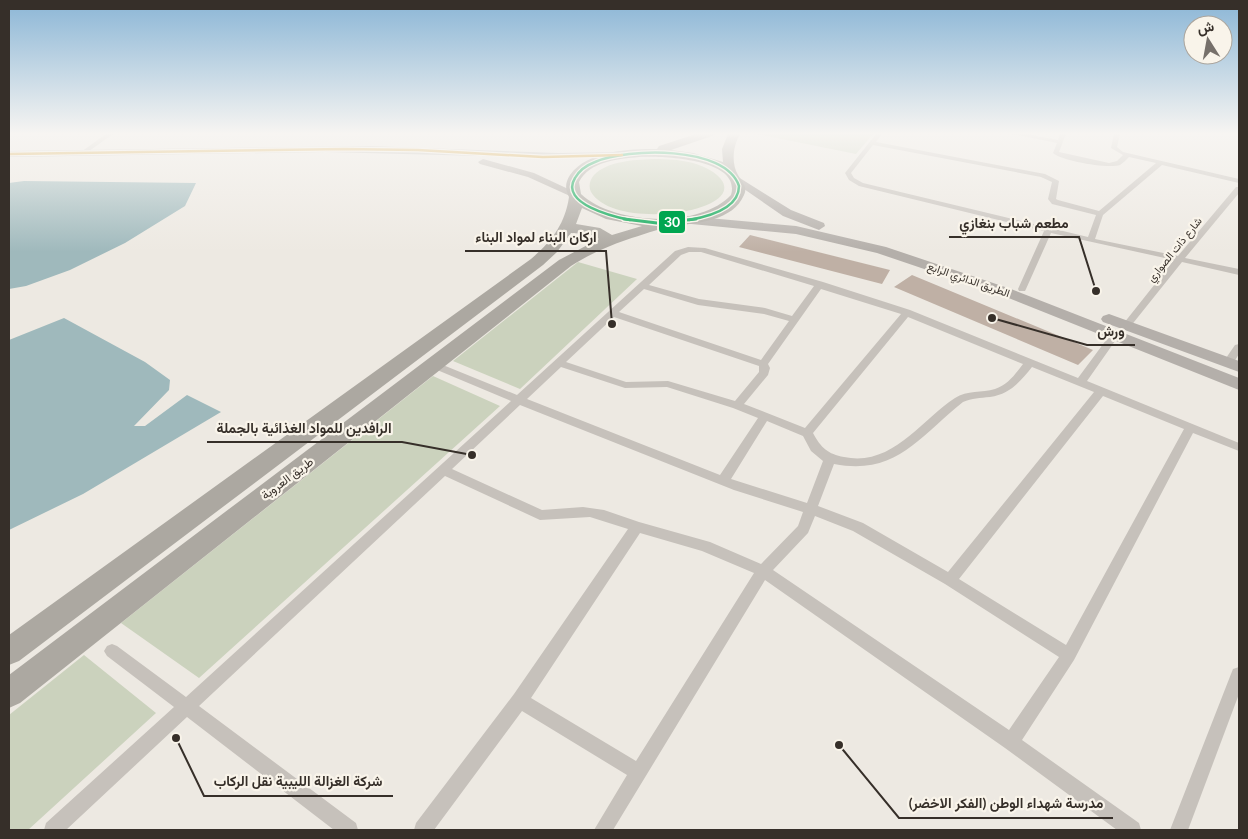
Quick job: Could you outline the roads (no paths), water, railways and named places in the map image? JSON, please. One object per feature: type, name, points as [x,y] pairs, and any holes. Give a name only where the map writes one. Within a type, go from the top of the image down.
[{"type":"highway","name":"طريق العروبة","points":[[9,652],[538,262],[558,242],[566,229],[575,209],[572,183],[579,173]]},
{"type":"highway","points":[[575,196],[590,208],[614,217],[644,222],[681,221],[714,213],[732,202],[739,190],[733,176],[729,173]]},
{"type":"highway","name":"طريق العروبة","points":[[9,693],[565,263],[609,240],[681,221]]},
{"type":"highway","points":[[566,229],[590,230],[603,235],[609,240]]},
{"type":"main road","points":[[526,173],[540,178],[575,196]]},
{"type":"main road","name":"الطريق الدائري الرابع","points":[[733,176],[787,213],[814,224],[1022,288],[1234,365]]},
{"type":"main road","points":[[814,224],[775,213],[769,213],[764,216],[770,221],[810,229],[847,241]]},
{"type":"main road","name":"الطريق الدائري الرابع","points":[[681,221],[762,226],[847,241],[964,277],[1115,334],[1239,384]]},
{"type":"street","points":[[848,173],[848,176],[855,182],[868,187],[1090,240],[1239,272]]},
{"type":"street","points":[[1033,173],[1056,181],[1052,199],[1056,202],[1100,214]]},
{"type":"street","points":[[1090,240],[1100,214],[1149,173]]},
{"type":"street","points":[[1207,173],[1239,181]]},
{"type":"street","name":"شارع ذات الصواري","points":[[1128,325],[1179,260],[1239,189]]},
{"type":"street","points":[[1022,288],[1048,230]]},
{"type":"street","points":[[53,830],[678,253],[693,249],[872,299],[1239,447]]},
{"type":"street","points":[[763,364],[820,284]]},
{"type":"street","points":[[642,286],[698,302],[765,311],[795,320]]},
{"type":"street","points":[[807,433],[907,312]]},
{"type":"street","points":[[612,313],[763,364]]},
{"type":"street","points":[[1080,383],[1115,334]]},
{"type":"street","points":[[1234,365],[1239,347]]},
{"type":"street","points":[[559,363],[625,385],[678,386],[737,405],[807,433],[815,448],[822,455],[830,459],[857,464],[874,462],[891,456],[960,400],[979,393],[1002,391],[1013,383],[1030,362]]},
{"type":"street","points":[[737,405],[764,373],[765,368],[763,364]]},
{"type":"street","points":[[434,365],[723,482],[811,509],[858,527],[950,580],[1069,655]]},
{"type":"street","points":[[950,580],[1100,391]]},
{"type":"street","points":[[723,482],[765,416]]},
{"type":"street","points":[[1011,742],[1069,655],[1190,428]]},
{"type":"street","points":[[602,830],[763,571],[802,529],[830,459]]},
{"type":"street","points":[[443,470],[540,514],[551,516],[583,512],[594,513],[705,546],[763,571],[1011,742],[1132,830]]},
{"type":"street","points":[[423,830],[520,700],[637,526]]},
{"type":"street","points":[[112,651],[349,830]]},
{"type":"street","points":[[1179,830],[1239,674]]},
{"type":"street","points":[[520,700],[638,772]]},
{"type":"water","points":[[24,181],[196,183],[185,206],[125,243],[70,270],[26,286],[9,289],[9,183]]},
{"type":"water","points":[[64,318],[145,362],[170,380],[169,390],[134,426],[145,426],[187,395],[221,412],[83,494],[9,530],[9,340]]},
{"type":"place","name":"مطعم شباب بنغازي","points":[[1096,291]]},
{"type":"place","name":"ورش","points":[[992,318]]},
{"type":"place","name":"اركان البناء لمواد البناء","points":[[612,324]]},
{"type":"place","name":"الرافدين للمواد الغذائية بالجملة","points":[[472,455]]},
{"type":"place","name":"شركة الغزالة الليبية نقل الركاب","points":[[176,738]]},
{"type":"place","name":"مدرسة شهداء الوطن (الفكر الاخضر)","points":[[839,745]]}]
